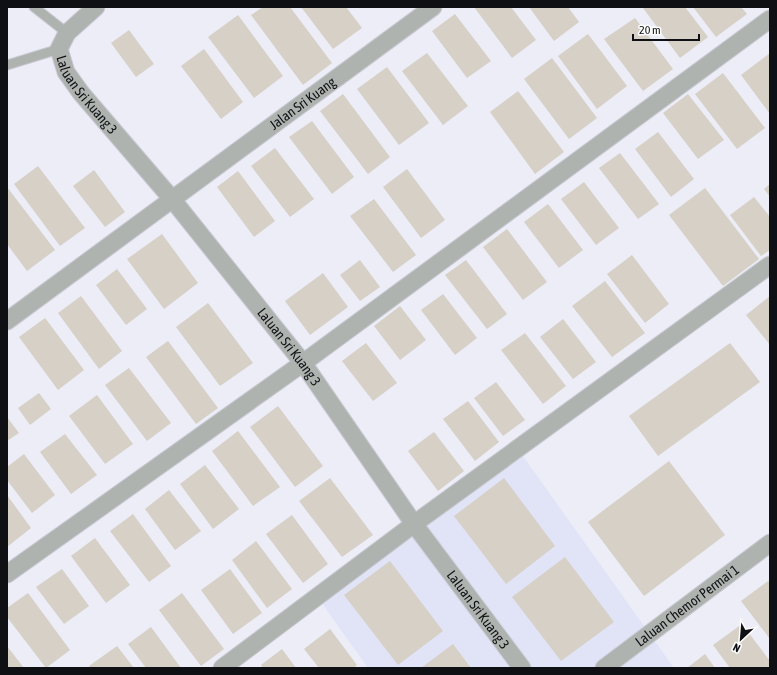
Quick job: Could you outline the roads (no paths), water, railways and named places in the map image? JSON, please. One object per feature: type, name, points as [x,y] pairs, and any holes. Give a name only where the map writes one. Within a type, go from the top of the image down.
[{"type":"street","points":[[67,33],[96,7]]},
{"type":"street","name":"Jalan Sri Kuang","points":[[7,321],[433,7]]},
{"type":"street","points":[[7,574],[303,363],[770,20]]},
{"type":"street","name":"Laluan Sri Kuang 3","points":[[67,33],[59,49],[66,72],[81,93],[172,199],[303,363],[414,524],[522,668]]},
{"type":"street","points":[[222,668],[414,524],[770,265]]},
{"type":"street","name":"Laluan Chemor Permai 1","points":[[604,668],[770,543]]},
{"type":"lane","points":[[34,7],[67,33]]},
{"type":"lane","points":[[7,65],[59,49]]}]
